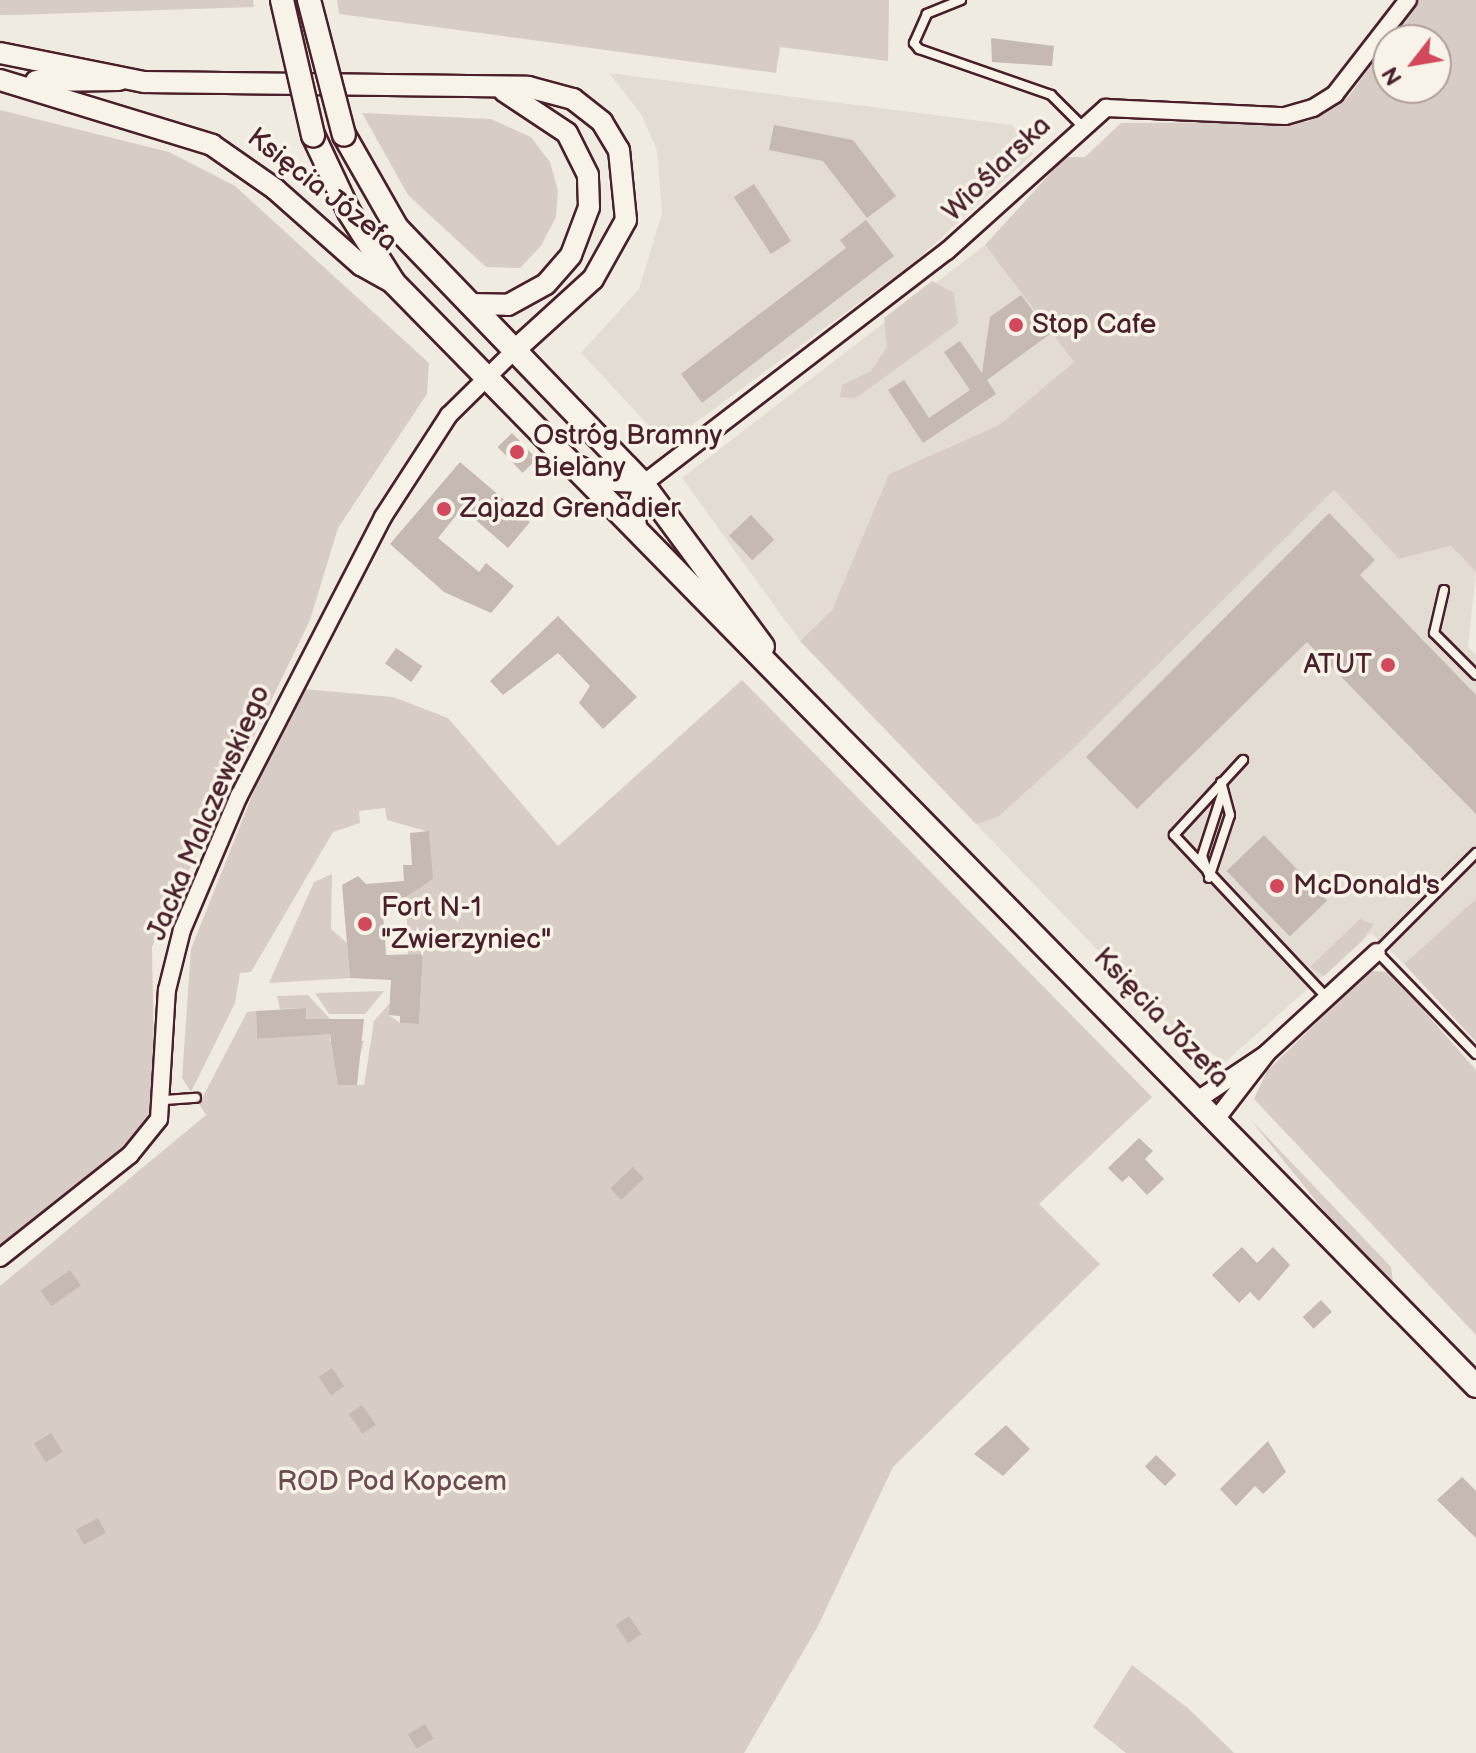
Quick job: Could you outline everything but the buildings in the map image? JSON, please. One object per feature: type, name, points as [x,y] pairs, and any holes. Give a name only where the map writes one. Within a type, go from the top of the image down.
[{"type":"main road","points":[[282,0],[313,135],[349,212],[394,283]]},
{"type":"main road","name":"Księcia Józefa","points":[[309,0],[344,135],[397,228],[643,484],[798,697]]},
{"type":"main road","name":"Księcia Józefa","points":[[394,283],[487,370],[798,697],[1199,1099],[1476,1386]]},
{"type":"street","name":"Wioślarska","points":[[643,484],[947,251],[1081,125],[1106,108],[1285,116],[1313,108],[1335,94],[1408,0]]},
{"type":"street","name":"Księcia Józefa","points":[[0,53],[120,80]]},
{"type":"street","name":"Księcia Józefa","points":[[0,79],[82,85],[120,80],[504,91],[542,88],[589,110],[619,150],[628,183],[623,234],[605,265],[548,327],[487,370]]},
{"type":"street","name":"Księcia Józefa","points":[[0,79],[212,145],[275,189],[361,265],[394,283]]},
{"type":"street","points":[[469,304],[508,305],[546,284],[580,239],[589,207],[588,175],[567,133],[504,91]]},
{"type":"street","name":"Jacka Malczewskiego","points":[[0,1258],[130,1155],[159,1119],[165,1100],[167,990],[182,930],[239,796],[376,529],[487,370]]},
{"type":"street","points":[[579,464],[616,483],[643,484],[635,508],[640,533]]},
{"type":"street","points":[[1199,1099],[1267,1053],[1377,952]]},
{"type":"street","points":[[1217,1118],[1267,1053]]},
{"type":"lane","points":[[961,0],[927,14],[914,43],[919,49],[1051,95],[1081,125]]},
{"type":"lane","points":[[1444,590],[1434,633],[1476,675]]},
{"type":"lane","points":[[1243,760],[1174,835],[1209,878],[1327,998]]},
{"type":"lane","points":[[1209,878],[1202,856],[1222,786]]},
{"type":"lane","points":[[1209,878],[1230,815],[1222,786]]},
{"type":"lane","points":[[1476,853],[1377,952],[1476,1054]]},
{"type":"lane","points":[[165,1100],[196,1098]]},
{"type":"shaded area","points":[[609,73],[1012,125],[1033,154],[911,265],[666,444],[581,353],[639,289],[662,213],[657,150],[641,114]]},
{"type":"shaded area","points":[[985,245],[1075,362],[999,425],[889,474],[832,610],[800,641],[682,478]]},
{"type":"shaded area","points":[[1334,490],[1399,559],[1451,546],[1476,572],[1468,647],[1476,655],[1476,899],[1404,964],[1371,933],[1225,1062],[1171,1026],[976,824],[998,817],[1072,750]]},
{"type":"green space","points":[[0,0],[253,0],[254,7],[0,15]]},
{"type":"green space","points":[[337,0],[889,0],[888,61],[780,47],[776,73],[339,14]]},
{"type":"green space","points":[[1418,0],[1476,0],[1476,572],[1451,546],[1399,559],[1334,490],[1072,750],[998,817],[976,824],[800,641],[832,610],[889,474],[999,425],[1074,362],[985,245],[1065,157],[1085,157],[1121,123],[1307,122],[1349,96],[1372,64],[1372,104],[1452,104],[1452,24],[1401,24]]},
{"type":"green space","points":[[0,110],[169,152],[235,186],[429,363],[427,394],[338,528],[310,620],[152,947],[155,1111],[130,1142],[0,1247]]},
{"type":"green space","points":[[362,113],[491,119],[531,137],[550,162],[558,191],[556,217],[541,246],[520,268],[486,267],[408,195]]},
{"type":"green space","points":[[932,281],[954,293],[958,324],[856,398],[840,397],[842,385],[871,371],[887,347],[884,318]]},
{"type":"green space","name":"ROD Pod Kopcem","points":[[742,680],[1152,1097],[1039,1204],[1100,1264],[893,1467],[817,1628],[744,1753],[0,1753],[0,1286],[206,1115],[199,1104],[247,1012],[256,1011],[257,1039],[307,1035],[306,1008],[280,1009],[277,996],[308,995],[330,1019],[330,1041],[364,1041],[357,1066],[339,1085],[364,1085],[374,1021],[390,1003],[389,1015],[400,1023],[419,1024],[423,954],[408,955],[406,894],[432,878],[429,832],[387,820],[385,808],[359,811],[360,823],[333,832],[251,972],[240,973],[235,1003],[191,1092],[182,1078],[191,949],[275,738],[303,689],[393,697],[448,718],[558,846]]},
{"type":"green space","points":[[332,874],[331,929],[347,943],[350,978],[269,983],[314,882]]},
{"type":"green space","points":[[1476,899],[1476,1042],[1404,964]]},
{"type":"green space","points":[[1360,919],[1374,924],[1361,942],[1324,976],[1310,967]]},
{"type":"green space","points":[[1370,971],[1390,972],[1476,1070],[1476,1335],[1254,1099],[1267,1071]]},
{"type":"green space","points":[[384,991],[365,1014],[329,1014],[315,993]]},
{"type":"green space","points":[[1250,1119],[1391,1267],[1393,1281],[1346,1238]]},
{"type":"green space","points":[[1132,1665],[1189,1709],[1234,1753],[1126,1753],[1093,1727]]},
{"type":"place","name":"Stop Cafe","points":[[1016,325]]},
{"type":"place","name":"Ostróg Bramny Bielany","points":[[517,452]]},
{"type":"place","name":"Zajazd Grenadier","points":[[444,509]]},
{"type":"place","name":"ATUT","points":[[1388,665]]},
{"type":"place","name":"McDonald's","points":[[1277,886]]},
{"type":"place","name":"Fort N-1 \"Zwierzyniec\"","points":[[365,924]]}]
